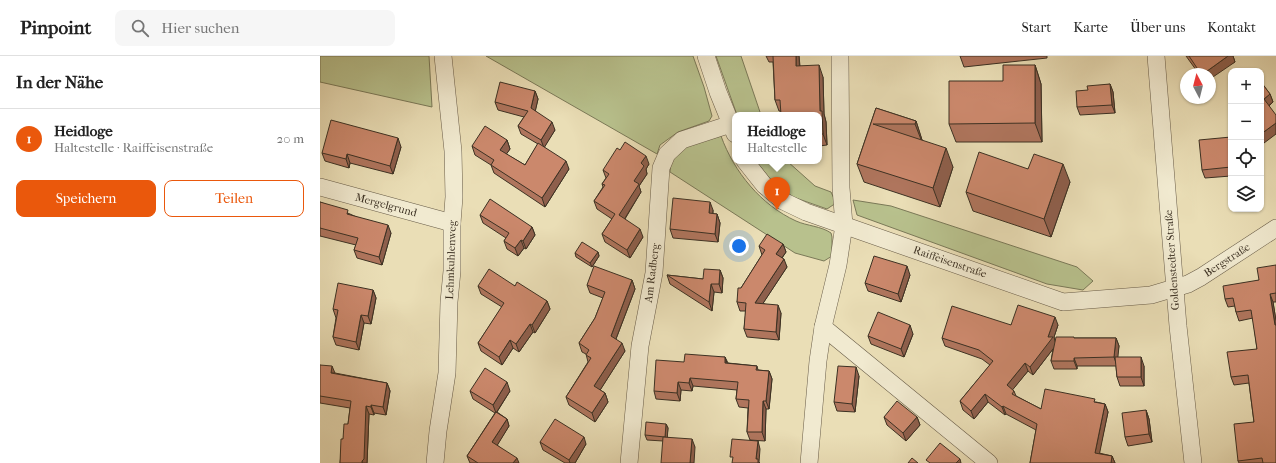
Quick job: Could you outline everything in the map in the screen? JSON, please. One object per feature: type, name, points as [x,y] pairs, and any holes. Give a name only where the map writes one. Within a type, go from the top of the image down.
[{"type":"street","name":"Lehmkuhlenweg","points":[[435,463],[438,431],[447,373],[454,198],[453,151],[443,56]]},
{"type":"street","points":[[706,56],[732,127]]},
{"type":"street","points":[[809,463],[818,361],[823,326],[838,265],[844,225],[841,188],[840,56]]},
{"type":"street","name":"Goldenstedter Straße","points":[[1156,56],[1178,334],[1193,463]]},
{"type":"street","name":"Am Radberg","points":[[629,463],[640,346],[654,273],[661,168],[667,154],[682,140],[732,129]]},
{"type":"street","name":"Raiffeisenstraße","points":[[747,164],[764,185],[783,201],[806,212],[1063,302],[1151,295],[1174,288]]},
{"type":"street","name":"Mergelgrund","points":[[320,187],[452,223]]},
{"type":"street","name":"Bergstraße","points":[[1174,288],[1188,284],[1202,277],[1276,228]]},
{"type":"street","points":[[823,326],[989,463]]},
{"type":"green space","points":[[320,56],[429,56],[432,107],[320,82]]},
{"type":"green space","points":[[486,56],[693,56],[712,116],[709,121],[678,132],[660,145],[657,154]]},
{"type":"green space","points":[[716,56],[741,56],[760,112],[736,112]]},
{"type":"green space","points":[[721,136],[732,160],[732,164],[734,164],[760,197],[783,214],[796,221],[831,233],[832,256],[824,261],[795,253],[670,172],[671,162],[684,146]]},
{"type":"green space","points":[[758,164],[790,164],[815,186],[831,192],[836,203],[827,209],[793,197],[771,180]]},
{"type":"green space","points":[[853,200],[891,206],[1077,267],[1093,281],[1083,290],[1047,284],[857,215]]},
{"type":"building","points":[[773,56],[796,56],[796,66],[819,65],[820,111],[822,111],[823,134],[822,112],[781,112],[780,100],[775,100]]},
{"type":"building","points":[[1189,56],[1228,56],[1211,68],[1197,68]]},
{"type":"building","points":[[1003,65],[1035,65],[1035,123],[949,124],[949,81],[1003,81]]},
{"type":"building","points":[[500,82],[535,91],[531,108],[552,122],[541,140],[518,126],[528,111],[495,102]]},
{"type":"building","points":[[1110,84],[1112,105],[1077,107],[1076,91],[1088,90],[1087,86]]},
{"type":"building","points":[[1264,86],[1270,94],[1264,99]]},
{"type":"building","points":[[1264,99],[1276,115],[1276,123],[1264,132]]},
{"type":"building","points":[[876,108],[916,121],[915,124],[873,124],[946,148],[933,188],[857,164]]},
{"type":"building","points":[[331,120],[398,138],[390,166],[347,154],[346,159],[322,153]]},
{"type":"building","points":[[485,126],[507,140],[500,150],[525,165],[538,143],[566,161],[542,198],[491,165],[494,160],[472,146]]},
{"type":"building","points":[[1228,137],[1228,167],[1202,170],[1199,140]]},
{"type":"building","points":[[625,142],[646,156],[641,163],[644,166],[634,181],[639,184],[619,215],[640,229],[627,250],[602,234],[615,214],[594,201],[605,185],[602,184],[609,174],[603,170],[617,148],[620,150]]},
{"type":"building","points":[[979,152],[1028,169],[1034,154],[1063,164],[1044,219],[966,192]]},
{"type":"building","points":[[673,198],[710,202],[709,213],[717,214],[715,234],[670,229]]},
{"type":"building","points":[[490,199],[532,227],[523,241],[521,240],[515,248],[504,241],[509,233],[480,215]]},
{"type":"building","points":[[320,202],[348,210],[347,214],[388,225],[379,257],[354,250],[358,238],[320,228]]},
{"type":"building","points":[[767,234],[783,244],[776,254],[784,259],[755,303],[778,305],[776,332],[744,329],[746,303],[737,302],[738,288],[741,288],[765,250],[759,246]]},
{"type":"building","points":[[582,242],[598,252],[590,263],[575,253]]},
{"type":"building","points":[[874,256],[907,266],[898,294],[865,283]]},
{"type":"building","points":[[1276,265],[1276,293],[1270,294],[1276,325],[1276,463],[1263,463],[1262,458],[1238,461],[1234,424],[1254,422],[1248,375],[1231,377],[1227,352],[1257,349],[1251,310],[1236,312],[1233,298],[1225,299],[1223,286],[1259,280],[1257,268]]},
{"type":"building","points":[[594,266],[632,280],[611,336],[622,343],[594,386],[605,393],[592,413],[566,397],[591,358],[586,355],[589,350],[579,343],[595,318],[605,292],[587,285]]},
{"type":"building","points":[[489,269],[515,286],[517,282],[547,301],[532,325],[530,324],[516,344],[510,340],[499,357],[478,343],[504,303],[478,286]]},
{"type":"building","points":[[704,269],[720,270],[719,284],[711,284],[709,302],[667,275],[703,279]]},
{"type":"building","points":[[338,283],[373,290],[368,316],[361,315],[356,342],[333,337],[338,310],[333,309]]},
{"type":"building","points":[[1018,305],[1055,317],[1048,337],[1053,337],[1030,367],[1025,363],[1007,385],[1014,391],[1012,394],[1041,409],[1045,389],[1095,399],[1094,402],[1105,404],[1095,453],[1112,456],[1111,463],[1030,463],[1037,424],[1003,406],[1002,407],[985,394],[971,411],[960,401],[993,361],[979,350],[942,338],[952,306],[1011,325]]},
{"type":"building","points":[[878,312],[910,325],[901,349],[868,336]]},
{"type":"building","points":[[1056,337],[1116,338],[1114,357],[1074,358],[1074,361],[1051,361]]},
{"type":"building","points":[[685,354],[725,357],[725,363],[757,366],[756,370],[769,371],[766,401],[763,401],[762,432],[747,432],[749,400],[736,399],[738,382],[690,378],[689,383],[678,382],[677,393],[654,391],[656,360],[684,362]]},
{"type":"building","points":[[1115,357],[1141,357],[1141,377],[1117,377]]},
{"type":"building","points":[[320,365],[332,366],[331,373],[387,383],[383,407],[371,405],[371,407],[366,406],[364,459],[362,463],[340,463],[341,439],[343,439],[344,424],[348,424],[351,401],[320,396]]},
{"type":"building","points":[[838,366],[856,367],[852,404],[834,402]]},
{"type":"building","points":[[485,368],[507,382],[493,405],[470,391]]},
{"type":"building","points":[[897,401],[917,417],[903,433],[884,417]]},
{"type":"building","points":[[1146,410],[1149,434],[1125,437],[1122,413]]},
{"type":"building","points":[[496,412],[507,419],[492,442],[517,458],[513,463],[478,463],[467,456]]},
{"type":"building","points":[[555,419],[584,437],[569,460],[540,442]]},
{"type":"building","points":[[646,422],[666,424],[665,437],[645,435]]},
{"type":"building","points":[[663,437],[692,439],[690,463],[661,463]]},
{"type":"building","points":[[732,439],[758,441],[756,459],[758,459],[758,463],[732,463],[733,457],[730,457]]},
{"type":"building","points":[[940,443],[960,459],[956,463],[930,463],[926,460]]},
{"type":"building","points":[[912,458],[918,463],[908,463]]},
{"type":"place","name":"Heidloge","points":[[777,210]]}]
